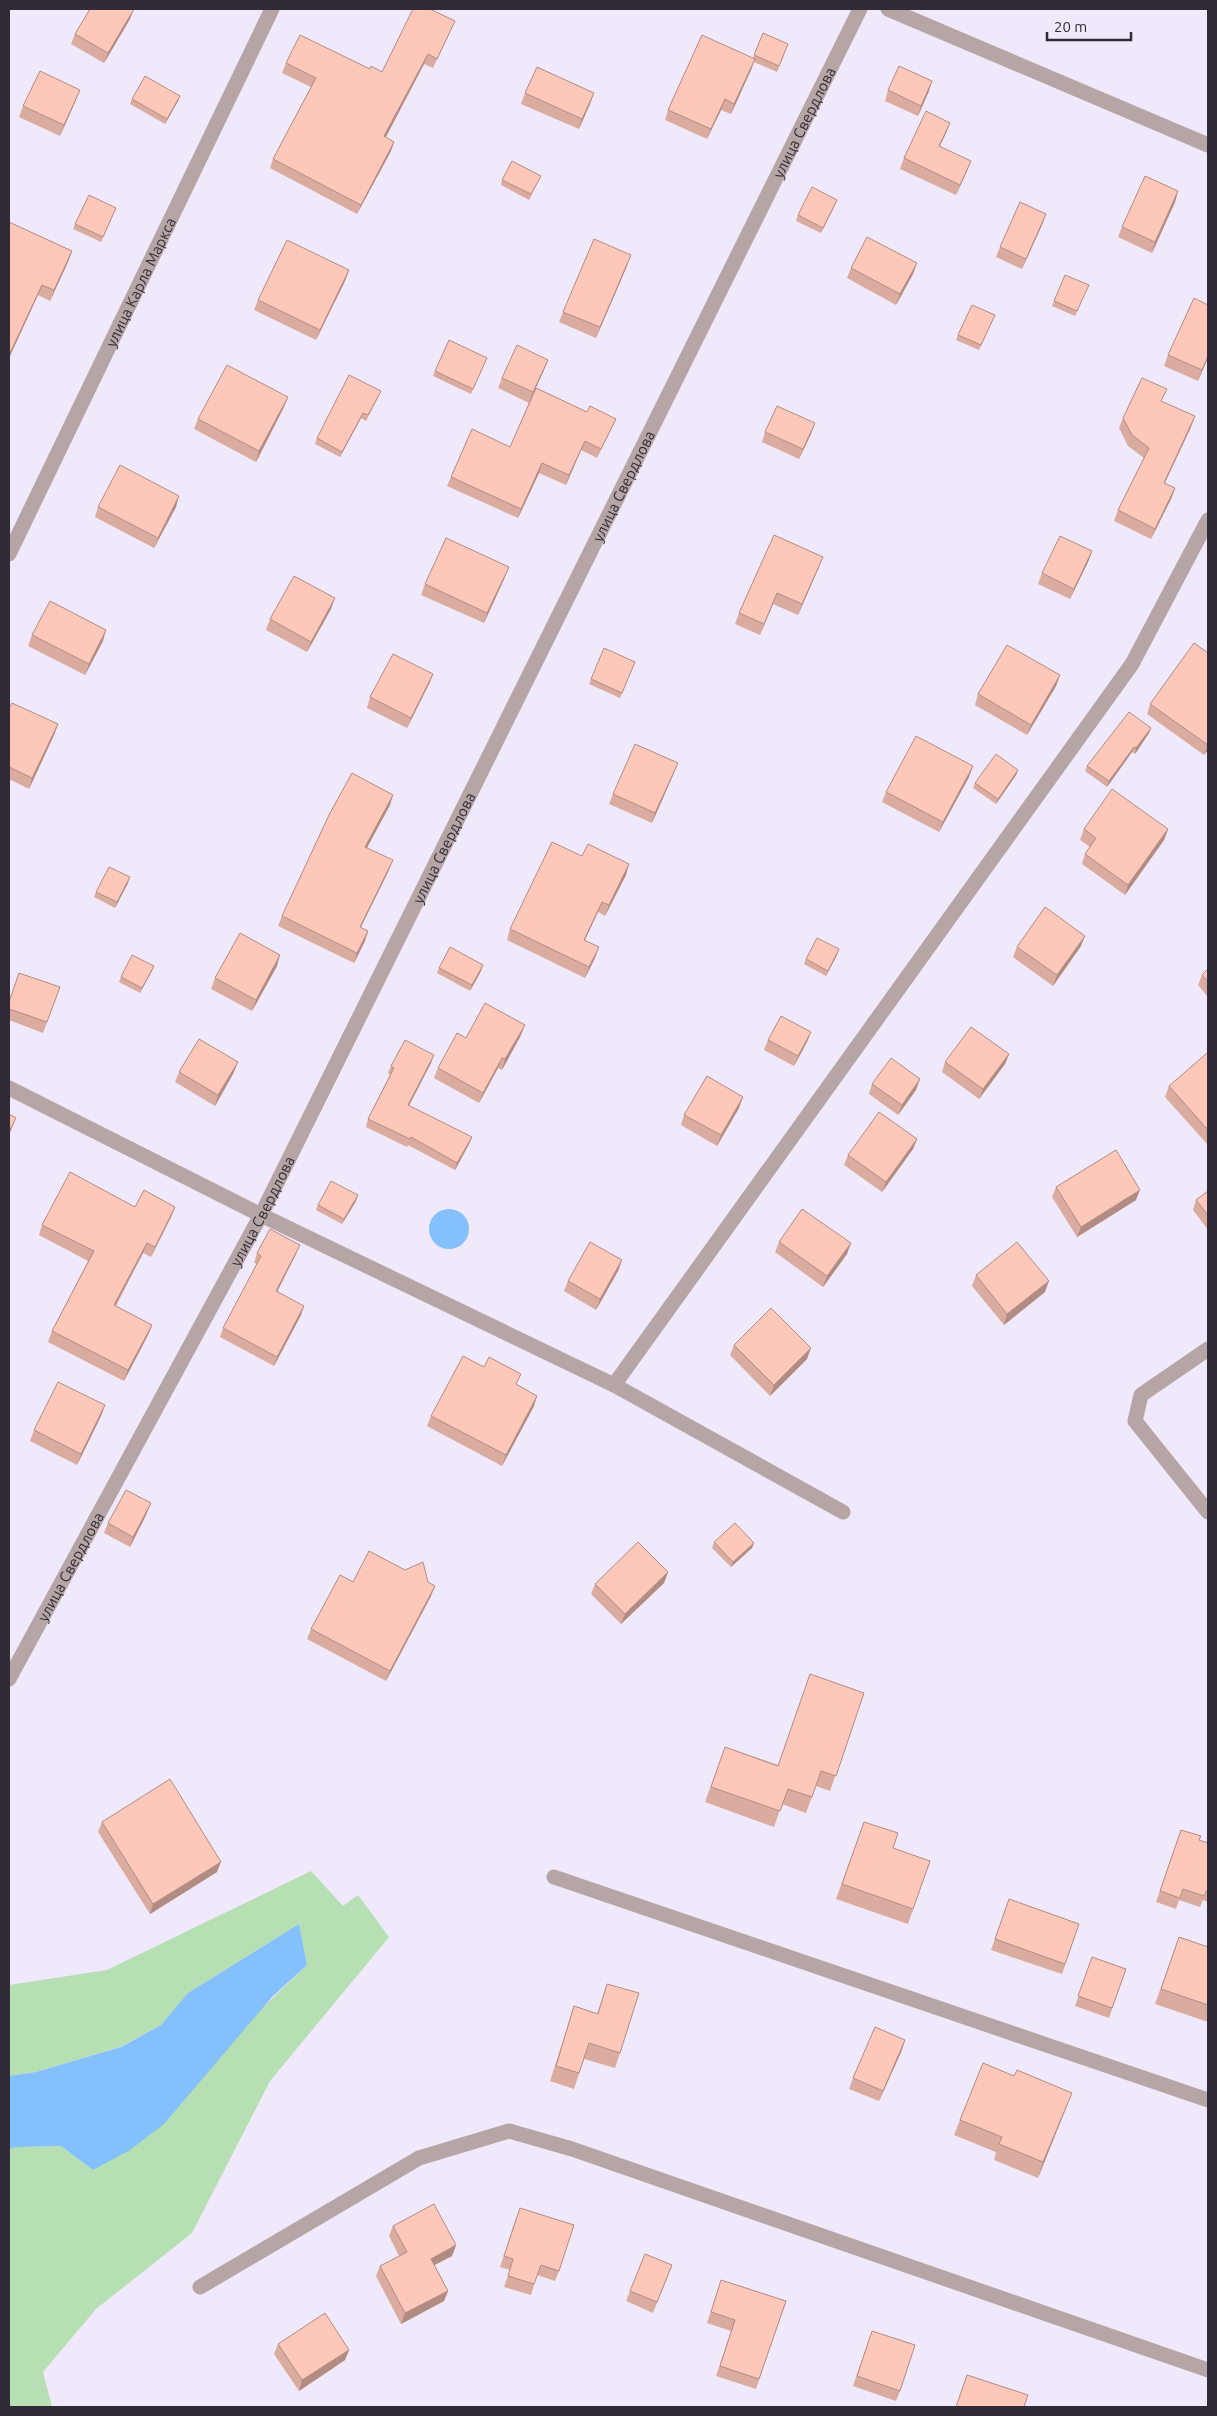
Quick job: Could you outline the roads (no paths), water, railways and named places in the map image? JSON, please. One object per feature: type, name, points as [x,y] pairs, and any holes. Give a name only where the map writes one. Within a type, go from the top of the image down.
[{"type":"street","name":"улица Карла Маркса","points":[[9,554],[272,9]]},
{"type":"street","name":"улица Свердлова","points":[[9,1679],[261,1214],[860,9]]},
{"type":"street","points":[[888,9],[1208,145]]},
{"type":"street","points":[[614,1385],[1132,664],[1208,520]]},
{"type":"street","points":[[9,1088],[261,1214],[614,1385],[843,1512]]},
{"type":"street","points":[[1208,1349],[1142,1395],[1135,1421],[1208,1512]]},
{"type":"street","points":[[554,1876],[1208,2100]]},
{"type":"street","points":[[200,2287],[419,2158],[509,2131],[572,2149],[1208,2370]]},
{"type":"water","points":[[449,1209],[463,1215],[469,1229],[463,1243],[449,1249],[435,1243],[429,1229],[435,1215]]},
{"type":"water","points":[[299,1924],[307,1965],[272,1997],[164,2124],[130,2150],[93,2170],[61,2146],[17,2147],[9,2149],[9,2076],[36,2072],[121,2047],[161,2025],[188,1993]]}]
